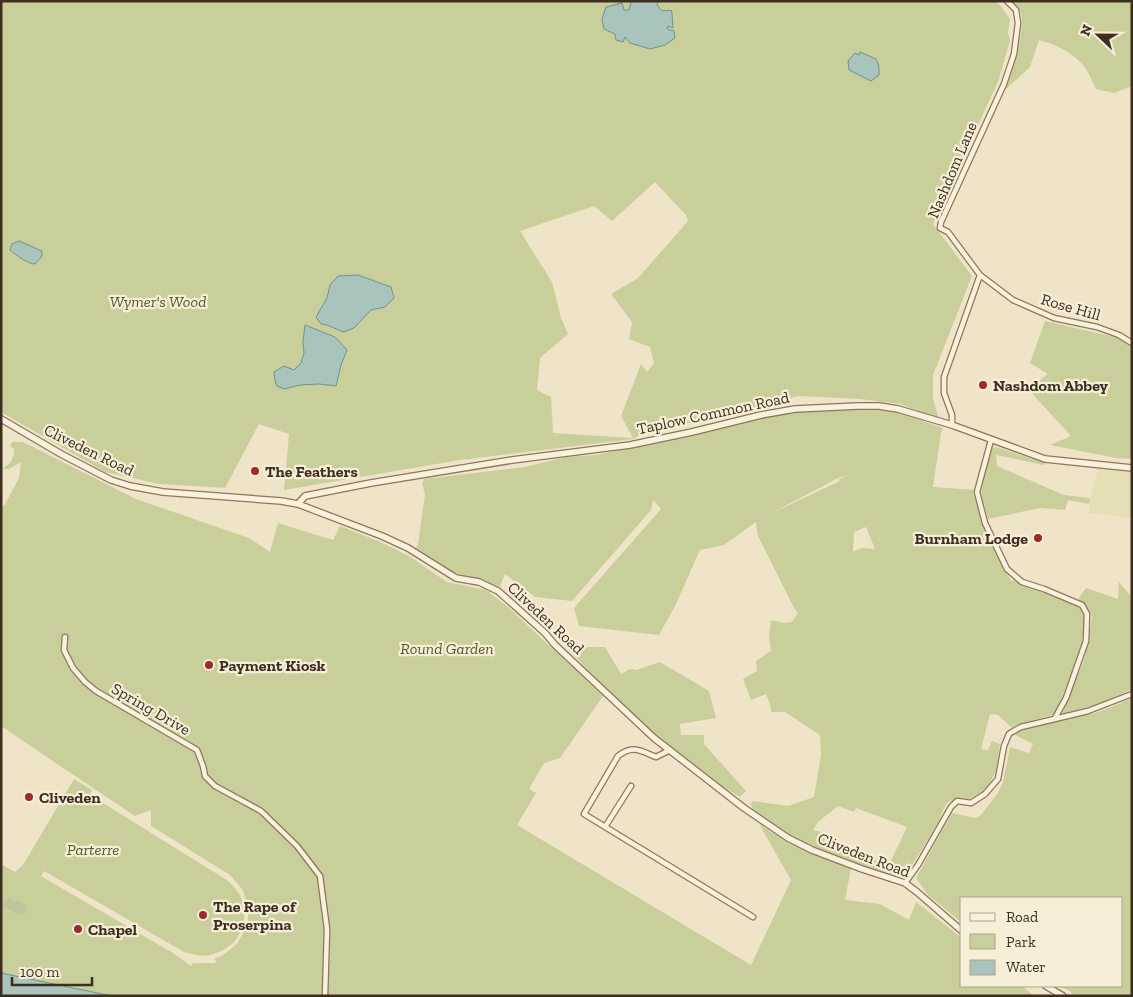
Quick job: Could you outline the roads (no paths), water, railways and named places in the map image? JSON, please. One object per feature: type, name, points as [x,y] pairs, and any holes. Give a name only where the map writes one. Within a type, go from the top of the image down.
[{"type":"street","name":"Nashdom Lane","points":[[980,275],[948,232],[940,228],[941,222],[1004,84],[1014,54],[1018,23],[1016,10],[1007,1]]},
{"type":"street","name":"Rose Hill","points":[[980,275],[1022,304],[1054,318],[1097,327],[1119,335],[1132,343]]},
{"type":"street","points":[[952,426],[952,415],[944,393],[944,377],[980,275]]},
{"type":"street","name":"Taplow Common Road","points":[[298,504],[305,496],[371,483],[512,460],[630,445],[795,409],[858,406],[879,406],[898,409],[1045,459],[1132,468]]},
{"type":"street","name":"Cliveden Road","points":[[1,419],[61,454],[112,480],[130,486],[163,492],[266,499],[298,504],[408,548],[456,578],[479,582],[498,591],[545,633],[555,645],[654,738],[744,808],[788,838],[862,869],[904,883],[960,929]]},
{"type":"street","points":[[991,440],[977,492],[985,523],[1006,569],[1022,582],[1082,605],[1087,614],[1086,641],[1066,698],[1055,718]]},
{"type":"street","name":"Spring Drive","points":[[65,637],[64,650],[73,668],[85,682],[96,691],[197,750],[205,776],[215,786],[261,811],[297,846],[320,876],[327,928],[325,996]]},
{"type":"street","points":[[904,883],[918,865],[951,807],[957,801],[971,803],[985,794],[998,779],[1004,746],[1009,734],[1021,727],[1088,711],[1132,694]]},
{"type":"street","points":[[670,750],[656,757],[637,749],[628,749],[618,756],[584,814],[753,917]]},
{"type":"street","points":[[605,827],[631,786]]},
{"type":"street","points":[[1048,987],[1063,996]]},
{"type":"water","points":[[633,1],[658,1],[657,5],[662,11],[671,10],[673,28],[668,26],[667,29],[674,31],[675,38],[665,45],[650,49],[630,43],[625,37],[623,42],[616,40],[615,34],[604,29],[602,19],[606,7],[622,3],[624,10],[629,10]]},
{"type":"water","points":[[860,52],[876,59],[879,66],[879,75],[871,81],[849,70],[848,61],[855,53],[859,55]]},
{"type":"water","points":[[19,241],[42,251],[42,256],[35,264],[26,261],[10,250],[12,244]]},
{"type":"water","points":[[358,275],[391,287],[394,298],[385,307],[371,310],[354,328],[343,332],[321,324],[316,317],[327,298],[330,285],[338,276]]},
{"type":"water","points":[[305,325],[335,337],[347,350],[336,386],[319,384],[300,385],[284,389],[277,386],[274,372],[284,366],[294,370],[301,363],[304,353]]},
{"type":"water","points":[[1,973],[112,996],[1,996]]},
{"type":"place","name":"Nashdom Abbey","points":[[983,385]]},
{"type":"place","name":"The Feathers","points":[[255,471]]},
{"type":"place","name":"Burnham Lodge","points":[[1038,538]]},
{"type":"place","name":"Payment Kiosk","points":[[209,665]]},
{"type":"place","name":"Cliveden","points":[[29,797]]},
{"type":"place","name":"The Rape of Proserpina","points":[[203,915]]},
{"type":"place","name":"Chapel","points":[[78,929]]},
{"type":"park label","name":"Wymer's Wood","points":[[158,301]]},
{"type":"park label","name":"Round Garden","points":[[447,648]]},
{"type":"park label","name":"Parterre","points":[[93,849]]}]
